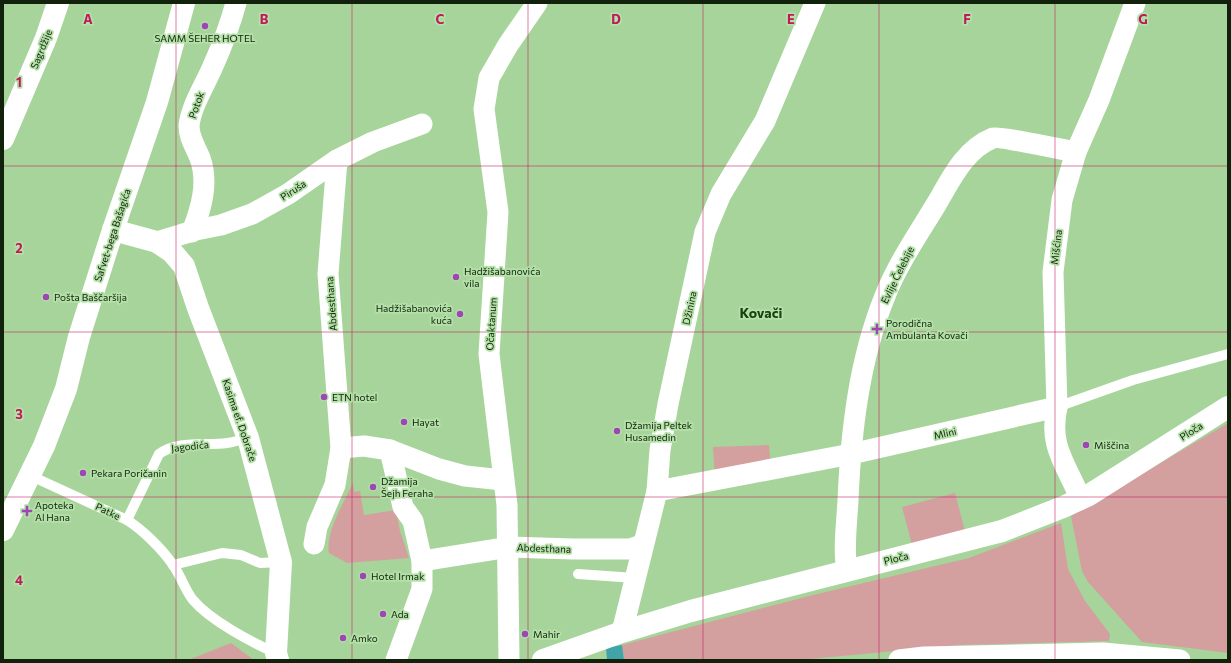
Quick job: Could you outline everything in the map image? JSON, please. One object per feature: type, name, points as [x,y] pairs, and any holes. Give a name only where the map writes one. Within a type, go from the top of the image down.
[{"type":"street","name":"Sagrdžije","points":[[3,139],[46,38],[58,3]]},
{"type":"street","name":"Safvet-bega Bašagića","points":[[3,530],[44,446],[66,389],[79,338],[113,230],[157,102],[184,3]]},
{"type":"street","name":"Potok","points":[[192,232],[200,211],[205,178],[190,134],[190,125],[203,86],[213,67],[236,3]]},
{"type":"street","name":"Očaktanum","points":[[508,660],[509,547],[507,506],[489,354],[498,212],[484,110],[489,78],[508,45],[537,3]]},
{"type":"street","name":"Džinina","points":[[622,632],[642,545],[657,491],[660,450],[668,404],[705,232],[721,194],[765,121],[815,3]]},
{"type":"street","name":"Mišćina","points":[[1079,500],[1077,491],[1054,440],[1053,422],[1057,407],[1053,272],[1062,200],[1076,152],[1099,100],[1135,3]]},
{"type":"street","name":"Piruša","points":[[157,242],[252,214],[288,194],[337,160],[373,142],[422,124]]},
{"type":"street","name":"Evlije Čelebije","points":[[847,570],[847,527],[851,454],[857,395],[868,347],[885,295],[903,259],[965,159],[980,144],[995,137],[1076,152]]},
{"type":"street","name":"Abdesthana","points":[[314,544],[317,527],[335,485],[341,448],[328,274],[337,160]]},
{"type":"street","name":"Kasima ef. Dobrače","points":[[113,230],[157,242],[172,252],[184,266],[198,308],[248,438],[281,562],[277,657]]},
{"type":"street","name":"Mlini","points":[[657,491],[851,454],[1057,407]]},
{"type":"street","name":"Ploča","points":[[543,660],[622,632],[691,611],[1002,530],[1079,500],[1228,407]]},
{"type":"street","points":[[341,448],[364,446],[390,450],[439,469],[465,476],[503,480]]},
{"type":"street","points":[[390,450],[403,507],[413,521],[422,561],[422,589],[396,660]]},
{"type":"street","name":"Abdesthana","points":[[422,561],[509,547],[573,550],[630,549],[642,545]]},
{"type":"street","points":[[899,660],[924,657],[1103,653],[1180,660]]},
{"type":"lane","name":"Mlini","points":[[1057,407],[1133,380],[1228,354]]},
{"type":"lane","name":"Jagodića","points":[[127,520],[159,454],[167,448],[175,446],[227,443],[248,438]]},
{"type":"lane","name":"Patke","points":[[29,475],[127,520],[142,530],[173,565],[193,600],[211,615],[277,657]]},
{"type":"lane","points":[[173,565],[222,554],[240,555],[260,563],[281,562]]},
{"type":"lane","points":[[578,574],[635,578]]},
{"type":"shaded area","points":[[1228,423],[1228,653],[1142,642],[1088,582],[1082,571],[1071,516]]},
{"type":"shaded area","points":[[769,445],[771,467],[715,477],[713,447]]},
{"type":"shaded area","points":[[353,483],[354,492],[360,491],[364,515],[396,510],[400,531],[409,558],[347,563],[329,553],[332,527]]},
{"type":"shaded area","points":[[955,493],[965,531],[912,545],[902,507]]},
{"type":"shaded area","points":[[1061,523],[1068,569],[1085,601],[1110,634],[1109,641],[960,645],[799,660],[624,660],[622,645],[813,595],[969,558]]},
{"type":"shaded area","points":[[231,643],[254,660],[188,660]]},
{"type":"water","points":[[622,645],[624,660],[607,660],[606,648]]},
{"type":"place","name":"SAMM ŠEHER HOTEL","points":[[205,26]]},
{"type":"place","name":"Hadžišabanovića vila","points":[[456,277]]},
{"type":"place","name":"Pošta Baščaršija","points":[[46,297]]},
{"type":"place","name":"Hadžišabanovića kuća","points":[[460,314]]},
{"type":"place","name":"Porodična Ambulanta Kovači","points":[[877,329]]},
{"type":"place","name":"ETN hotel","points":[[324,397]]},
{"type":"place","name":"Hayat","points":[[404,422]]},
{"type":"place","name":"Džamija Peltek Husamedin","points":[[617,431]]},
{"type":"place","name":"Miščina","points":[[1086,445]]},
{"type":"place","name":"Pekara Poričanin","points":[[83,473]]},
{"type":"place","name":"Džamija Šejh Feraha","points":[[373,487]]},
{"type":"place","name":"Apoteka Al Hana","points":[[27,511]]},
{"type":"place","name":"Hotel Irmak","points":[[363,576]]},
{"type":"place","name":"Ada","points":[[383,614]]},
{"type":"place","name":"Mahir","points":[[525,634]]},
{"type":"place","name":"Amko","points":[[343,638]]},
{"type":"district","name":"Kovači","points":[[761,312]]}]
